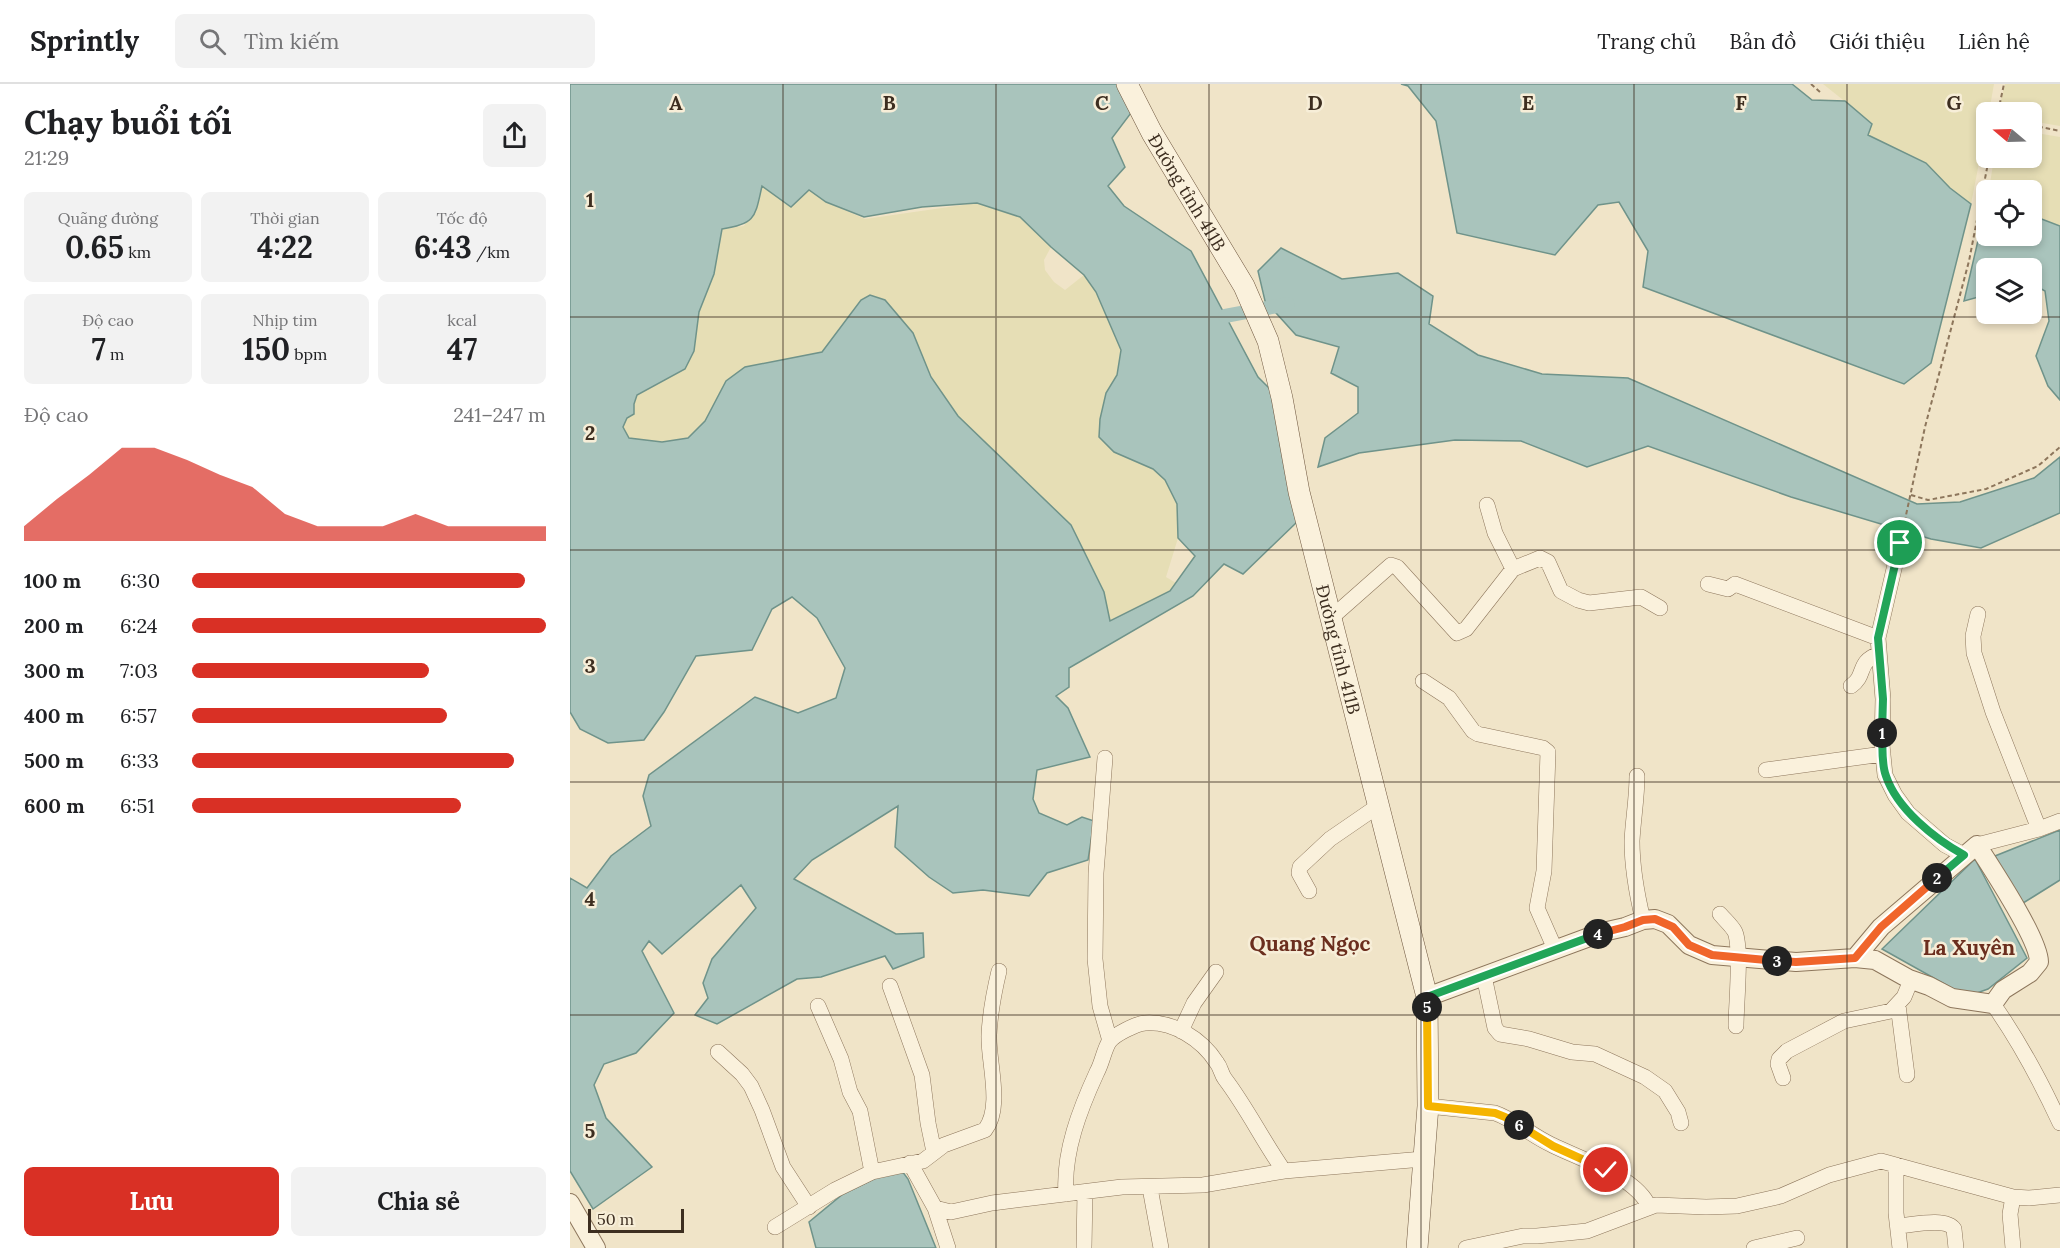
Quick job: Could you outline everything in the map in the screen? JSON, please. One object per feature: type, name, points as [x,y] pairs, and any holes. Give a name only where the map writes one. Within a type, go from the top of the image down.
[{"type":"main road","name":"Đường tỉnh 411B","points":[[1127,84],[1152,133],[1244,286],[1268,341],[1282,398],[1299,492],[1427,997],[1428,1106],[1417,1248]]},
{"type":"street","points":[[1487,505],[1495,533],[1514,569]]},
{"type":"street","points":[[1900,543],[1878,638],[1883,699],[1885,775],[1895,795],[1908,813],[1945,845],[1971,850],[2012,902],[2039,958],[2035,968],[2004,990],[1993,1004]]},
{"type":"street","points":[[1331,618],[1391,565],[1457,633],[1466,629],[1514,569],[1540,558],[1548,561],[1561,591],[1578,600],[1589,603],[1641,597],[1660,608]]},
{"type":"street","points":[[1708,584],[1728,589],[1735,584],[1878,638]]},
{"type":"street","points":[[1978,614],[1973,636],[1974,653],[1993,712],[2039,829]]},
{"type":"street","points":[[1851,686],[1858,679],[1864,662],[1879,654]]},
{"type":"street","points":[[1423,681],[1449,698],[1473,731],[1478,734],[1543,748],[1548,752],[1544,871],[1538,908],[1555,949]]},
{"type":"street","points":[[1766,770],[1883,754]]},
{"type":"street","points":[[1105,759],[1096,873],[1095,959],[1100,1006],[1110,1041]]},
{"type":"street","points":[[1637,776],[1637,800],[1632,841],[1636,885],[1643,920]]},
{"type":"street","points":[[1309,891],[1299,873],[1300,867],[1330,839],[1378,806]]},
{"type":"street","points":[[1855,958],[1881,927],[1971,850],[2060,821]]},
{"type":"street","points":[[1720,914],[1734,932],[1738,958],[1736,1026]]},
{"type":"street","points":[[1427,997],[1555,949],[1643,920],[1655,919],[1668,924],[1689,945],[1712,955],[1796,962],[1855,958],[1875,960],[1911,980],[1952,998],[1993,1004],[2047,1094],[2060,1124]]},
{"type":"street","points":[[776,1227],[835,1190],[872,1172],[923,1161],[944,1145],[985,1130],[992,1118],[989,1037],[991,1003],[999,971]]},
{"type":"street","points":[[1181,1030],[1194,1003],[1216,972]]},
{"type":"street","points":[[1484,976],[1496,1028],[1500,1034],[1529,1039],[1572,1052],[1595,1054],[1645,1077],[1665,1091],[1678,1112],[1681,1123]]},
{"type":"street","points":[[1783,1078],[1778,1064],[1779,1059],[1787,1051],[1844,1021],[1891,1011],[1898,1005],[1911,980]]},
{"type":"street","points":[[890,986],[922,1075],[934,1152]]},
{"type":"street","points":[[1898,1005],[1907,1075]]},
{"type":"street","points":[[818,1006],[842,1059],[850,1092],[860,1111],[872,1172]]},
{"type":"street","points":[[1066,1194],[1066,1165],[1074,1130],[1110,1041],[1136,1024],[1165,1024],[1181,1030],[1201,1044],[1218,1063],[1223,1077],[1233,1088],[1284,1171]]},
{"type":"street","points":[[718,1052],[742,1074],[751,1086],[783,1167],[809,1207]]},
{"type":"street","points":[[1428,1106],[1495,1113],[1505,1117],[1553,1146],[1606,1170],[1640,1191],[1649,1207]]},
{"type":"street","points":[[935,1208],[951,1212],[992,1203],[1122,1187],[1203,1185],[1284,1171],[1423,1159]]},
{"type":"street","points":[[1466,1248],[1522,1236],[1587,1231],[1649,1207],[1737,1206],[1781,1196],[1829,1175],[1881,1161],[2013,1197],[2060,1195]]},
{"type":"street","points":[[910,1163],[935,1208],[948,1248]]},
{"type":"street","points":[[1896,1165],[1900,1248]]},
{"type":"street","points":[[1150,1188],[1161,1248]]},
{"type":"street","points":[[1084,1248],[1085,1192]]},
{"type":"street","points":[[2013,1197],[2010,1214],[2013,1248]]},
{"type":"street","points":[[570,1203],[596,1248]]},
{"type":"street","points":[[1898,1226],[1948,1223],[1954,1229],[1956,1248]]},
{"type":"street","points":[[1754,1248],[1797,1238]]},
{"type":"path","points":[[1811,84],[1820,92]]},
{"type":"path","points":[[2000,102],[2004,84]]},
{"type":"path","points":[[2042,127],[2060,131]]},
{"type":"path","points":[[1900,543],[1925,427],[1969,261],[1987,168]]},
{"type":"path","points":[[1911,495],[1928,500],[1986,489],[2038,466],[2060,447]]},
{"type":"shaded area","points":[[1823,84],[1994,84],[1991,102],[1976,102],[1976,168],[1978,168],[1971,204],[1950,188],[1926,163],[1867,135],[1872,123]]},
{"type":"shaded area","points":[[2005,84],[2060,84],[2060,126],[2042,123],[2042,102],[2000,102]]},
{"type":"shaded area","points":[[2042,134],[2060,137],[2060,226],[2042,219],[2042,180],[1991,180],[1992,168],[2042,168]]},
{"type":"shaded area","points":[[762,185],[791,206],[809,190],[826,202],[865,219],[977,203],[1020,217],[1051,247],[1044,260],[1045,270],[1054,282],[1065,290],[1084,275],[1096,292],[1121,350],[1117,375],[1106,393],[1114,452],[1153,469],[1165,480],[1177,504],[1178,538],[1166,577],[1176,583],[1170,591],[1110,621],[1104,592],[1071,525],[958,416],[931,377],[912,333],[885,300],[870,295],[861,300],[822,352],[745,367],[726,381],[705,421],[688,438],[662,442],[629,438],[623,427],[627,418],[634,414],[637,395],[685,369],[694,351],[699,312],[714,274],[722,229],[744,226]]},
{"type":"water","points":[[570,84],[1117,84],[1131,113],[1112,138],[1125,167],[1108,186],[1124,206],[1191,251],[1258,377],[1273,392],[1297,522],[1243,574],[1224,564],[1193,596],[1069,668],[1069,687],[1056,696],[1068,708],[1090,757],[1037,770],[1033,799],[1039,813],[1067,825],[1082,817],[1094,821],[1088,860],[1047,873],[1029,896],[983,890],[953,893],[929,877],[895,847],[898,806],[812,860],[794,879],[896,934],[923,933],[924,957],[893,969],[885,956],[821,977],[797,979],[717,1024],[695,1015],[708,998],[703,983],[712,959],[756,908],[741,885],[662,954],[649,941],[642,951],[674,1013],[636,1053],[604,1064],[594,1085],[606,1118],[652,1167],[593,1209],[570,1171],[570,878],[587,888],[611,856],[651,826],[643,796],[649,775],[755,697],[798,713],[836,698],[845,668],[817,618],[792,597],[772,609],[752,650],[696,656],[664,712],[644,740],[608,743],[580,729],[570,712]],"holes":[[[762,186],[791,207],[809,190],[826,202],[864,217],[922,207],[977,203],[1020,217],[1084,275],[1096,292],[1121,350],[1117,375],[1106,393],[1100,419],[1099,437],[1114,452],[1153,469],[1165,480],[1177,504],[1178,538],[1195,556],[1170,591],[1110,621],[1104,592],[1071,525],[958,416],[931,377],[913,333],[885,300],[870,295],[861,300],[822,352],[745,367],[726,381],[705,421],[688,438],[662,442],[629,438],[623,427],[627,418],[634,414],[637,395],[685,369],[694,351],[699,312],[714,274],[722,229],[742,225],[752,217],[758,205]]]},
{"type":"water","points":[[1401,84],[1792,84],[1812,100],[1845,101],[1872,124],[1868,135],[1926,163],[1950,188],[1971,204],[1931,363],[1904,384],[1643,287],[1648,251],[1619,202],[1598,205],[1555,255],[1457,233],[1436,121],[1408,86]]},
{"type":"water","points":[[2042,219],[2060,226],[2060,400],[2048,386],[2036,356],[2049,321],[2045,291],[2042,289],[2042,258],[1976,258],[1976,298],[1964,301],[1977,246],[2042,246]]},
{"type":"water","points":[[1281,248],[1342,279],[1398,273],[1433,296],[1429,324],[1478,355],[1542,374],[1628,378],[1917,504],[1960,502],[2034,478],[2060,457],[2060,513],[1981,548],[1931,539],[1791,497],[1648,446],[1587,467],[1521,441],[1455,440],[1359,453],[1318,467],[1325,438],[1358,413],[1358,387],[1331,373],[1339,347],[1296,335],[1265,301],[1258,271]]},
{"type":"water","points":[[2060,830],[2060,880],[2020,905],[1995,856]]},
{"type":"water","points":[[1975,859],[2027,958],[1988,989],[1974,994],[1957,991],[1882,949]]},
{"type":"water","points":[[892,1170],[902,1171],[908,1179],[936,1248],[816,1248],[809,1222],[843,1194]]},
{"type":"waterway","points":[[1225,316],[1288,304]]},
{"type":"district","name":"Quang Ngọc","points":[[1310,943]]},
{"type":"district","name":"La Xuyên","points":[[1969,947]]},
{"type":"route","points":[[1606,1170],[1553,1146],[1495,1113],[1428,1106],[1427,997],[1555,949],[1643,920],[1655,919],[1668,924],[1689,945],[1712,955],[1796,962],[1855,958],[1881,927],[1964,855],[1945,845],[1908,813],[1895,795],[1885,775],[1882,745],[1883,699],[1878,638],[1900,543]]}]
